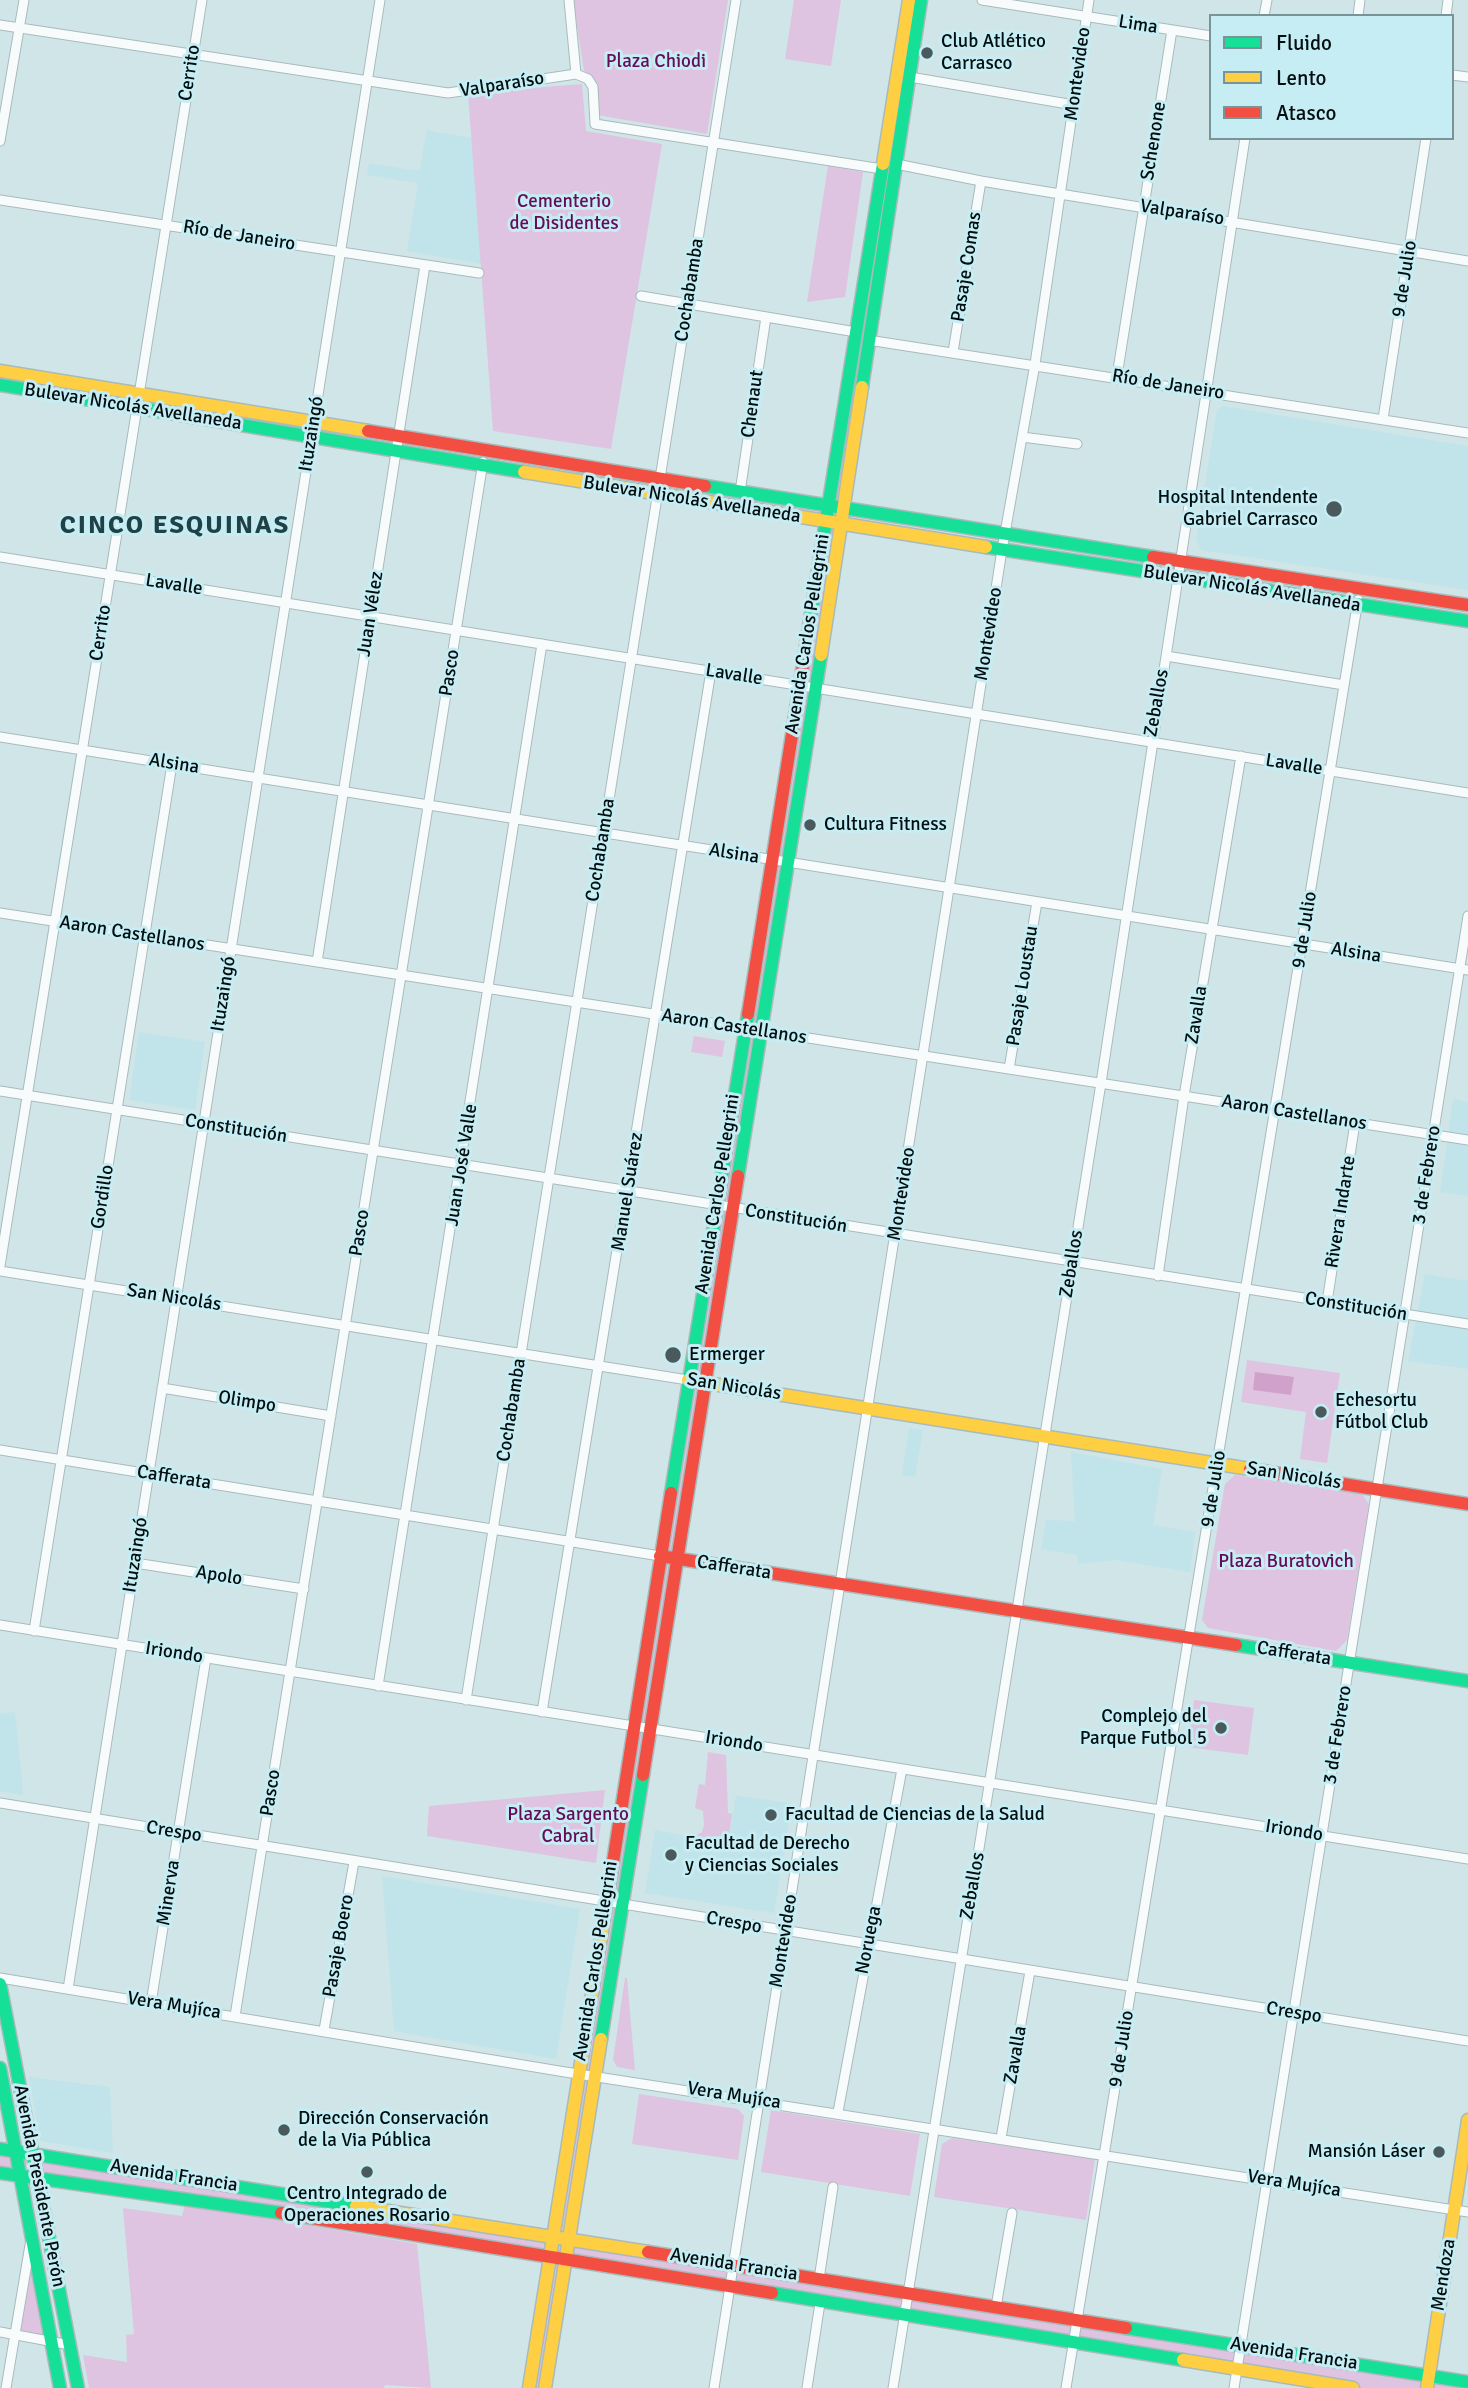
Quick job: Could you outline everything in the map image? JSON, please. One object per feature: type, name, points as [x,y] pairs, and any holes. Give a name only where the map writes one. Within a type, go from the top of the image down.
[{"type":"main road","name":"Avenida Carlos Pellegrini","points":[[529,2388],[909,0]]},
{"type":"main road","name":"Avenida Carlos Pellegrini","points":[[545,2388],[816,688],[921,0]]},
{"type":"main road","name":"Bulevar Nicolás Avellaneda","points":[[0,371],[843,509],[1360,591],[1468,605]]},
{"type":"main road","name":"Bulevar Nicolás Avellaneda","points":[[0,386],[826,522],[1468,621]]},
{"type":"main road","name":"San Nicolás","points":[[688,1380],[1468,1504]]},
{"type":"main road","name":"Cafferata","points":[[660,1556],[1468,1681]]},
{"type":"main road","name":"Avenida Presidente Perón","points":[[0,1984],[78,2388]]},
{"type":"main road","name":"Avenida Presidente Perón","points":[[0,2068],[60,2388]]},
{"type":"main road","name":"Mendoza","points":[[1428,2382],[1468,2120]]},
{"type":"main road","name":"Avenida Francia","points":[[0,2149],[568,2237],[1241,2346],[1428,2382],[1468,2382]]},
{"type":"main road","points":[[122,2189],[131,2178],[127,2169]]},
{"type":"main road","name":"Avenida Francia","points":[[0,2173],[295,2215],[820,2303],[1353,2388]]},
{"type":"main road","points":[[295,2215],[303,2196]]},
{"type":"street","points":[[0,141],[24,0]]},
{"type":"street","name":"Cerrito","points":[[0,1268],[202,0]]},
{"type":"street","name":"Ituzaingó","points":[[68,1989],[380,0]]},
{"type":"street","points":[[569,0],[576,74],[587,79],[593,87],[595,124],[882,169]]},
{"type":"street","name":"Cochabamba","points":[[466,1700],[736,0]]},
{"type":"street","name":"Lima","points":[[982,0],[1209,36]]},
{"type":"street","name":"Montevideo","points":[[714,2388],[1002,550],[1035,364],[1089,0]]},
{"type":"street","name":"Valparaíso","points":[[0,25],[448,93],[576,74]]},
{"type":"street","name":"Schenone","points":[[1116,376],[1172,30]]},
{"type":"street","points":[[910,77],[1074,105]]},
{"type":"street","name":"Zeballos","points":[[893,2388],[1101,1083],[1245,140]]},
{"type":"street","name":"9 de Julio","points":[[1383,419],[1426,140]]},
{"type":"street","name":"Valparaíso","points":[[897,164],[981,181],[1468,261]]},
{"type":"street","name":"Pasaje Comas","points":[[953,352],[981,181]]},
{"type":"street","name":"Río de Janeiro","points":[[0,200],[479,273]]},
{"type":"street","name":"Juan Vélez","points":[[317,962],[425,265]]},
{"type":"street","points":[[641,296],[856,332]]},
{"type":"street","name":"Chenaut","points":[[740,492],[766,317]]},
{"type":"street","name":"Río de Janeiro","points":[[869,340],[1116,376],[1468,433]]},
{"type":"street","points":[[1022,437],[1077,444]]},
{"type":"street","name":"Pasco","points":[[235,2016],[485,450]]},
{"type":"street","name":"Lavalle","points":[[0,557],[1468,793]]},
{"type":"street","name":"9 de Julio","points":[[1066,2388],[1360,591]]},
{"type":"street","name":"Juan José Valle","points":[[378,1686],[517,819],[542,644]]},
{"type":"street","points":[[1166,656],[1345,685]]},
{"type":"street","name":"Manuel Suárez","points":[[542,1712],[685,846],[710,671]]},
{"type":"street","name":"Alsina","points":[[0,737],[1464,970]]},
{"type":"street","name":"Zavalla","points":[[1158,1276],[1184,1096],[1241,756]]},
{"type":"street","name":"Gordillo","points":[[34,1630],[172,764]]},
{"type":"street","name":"Pasaje Loustau","points":[[1009,1069],[1037,902]]},
{"type":"street","name":"Aaron Castellanos","points":[[0,913],[1468,1140]]},
{"type":"street","name":"3 de Febrero","points":[[1234,2388],[1434,1135],[1464,970],[1468,916]]},
{"type":"street","name":"Constitución","points":[[0,1091],[1468,1324]]},
{"type":"street","name":"Rivera Indarte","points":[[1327,1302],[1355,1123]]},
{"type":"street","name":"San Nicolás","points":[[0,1268],[89,1285],[688,1380]]},
{"type":"street","name":"Olimpo","points":[[162,1388],[331,1416]]},
{"type":"street","name":"Cafferata","points":[[0,1450],[660,1556]]},
{"type":"street","name":"Apolo","points":[[135,1563],[304,1589]]},
{"type":"street","name":"Iriondo","points":[[0,1625],[1468,1859]]},
{"type":"street","name":"Minerva","points":[[151,2003],[206,1658]]},
{"type":"street","name":"Noruega","points":[[838,2112],[902,1769]]},
{"type":"street","name":"Crespo","points":[[0,1803],[354,1862],[606,1900],[868,1946],[1468,2041]]},
{"type":"street","name":"Pasaje Boero","points":[[324,2030],[354,1862]]},
{"type":"street","name":"Zavalla","points":[[1001,2138],[1030,1972]]},
{"type":"street","name":"Vera Mujíca","points":[[0,1978],[594,2076],[758,2099],[1468,2212]]},
{"type":"street","points":[[819,2278],[833,2187]]},
{"type":"street","points":[[996,2307],[1012,2213]]},
{"type":"street","points":[[6,2388],[32,2234]]},
{"type":"street","points":[[807,2388],[820,2303]]},
{"type":"street","points":[[0,2332],[69,2344]]},
{"type":"shaded area","points":[[427,130],[472,138],[482,264],[407,251],[418,183],[367,175],[369,163],[419,171]]},
{"type":"shaded area","name":"Hospital Intendente Gabriel Carrasco","points":[[1222,406],[1468,446],[1468,590],[1201,550],[1196,539],[1217,410]]},
{"type":"shaded area","points":[[139,1032],[205,1042],[195,1110],[129,1100]]},
{"type":"shaded area","points":[[1453,1099],[1468,1102],[1468,1196],[1440,1192]]},
{"type":"shaded area","points":[[1425,1274],[1468,1281],[1468,1369],[1408,1361]]},
{"type":"shaded area","points":[[1255,1372],[1294,1377],[1291,1395],[1253,1390]]},
{"type":"shaded area","points":[[909,1428],[923,1430],[915,1477],[902,1475]]},
{"type":"shaded area","points":[[1071,1452],[1162,1469],[1153,1525],[1195,1532],[1190,1572],[1117,1560],[1078,1564],[1077,1555],[1041,1549],[1046,1520],[1075,1521]]},
{"type":"shaded area","points":[[15,1712],[23,1795],[0,1791],[0,1714]]},
{"type":"shaded area","points":[[736,1795],[792,1804],[774,1913],[645,1893],[655,1830],[728,1843]]},
{"type":"shaded area","points":[[382,1876],[580,1909],[556,2059],[394,2031]]},
{"type":"shaded area","points":[[29,2077],[110,2087],[113,2153],[40,2141]]},
{"type":"green space","name":"Plaza Chiodi","points":[[573,0],[728,0],[707,134],[597,115],[595,88],[584,71]]},
{"type":"green space","points":[[794,0],[841,0],[831,66],[785,59]]},
{"type":"green space","points":[[921,0],[568,2237],[1468,2382],[1468,2388],[1353,2388],[565,2261],[545,2388],[529,2388],[549,2259],[0,2173],[0,2149],[552,2235],[801,685]]},
{"type":"green space","name":"Cementerio de Disidentes","points":[[582,84],[586,131],[662,144],[611,449],[493,431],[468,93]]},
{"type":"green space","points":[[828,166],[863,172],[845,297],[807,302]]},
{"type":"green space","points":[[694,1036],[725,1041],[722,1057],[691,1052]]},
{"type":"green space","name":"Echesortu Fútbol Club","points":[[1247,1360],[1340,1373],[1327,1463],[1300,1459],[1306,1412],[1241,1402]]},
{"type":"green space","name":"Plaza Buratovich","points":[[1235,1475],[1361,1493],[1369,1504],[1347,1640],[1336,1651],[1208,1628],[1202,1620],[1225,1484]]},
{"type":"green space","name":"Complejo del Parque Futbol 5","points":[[1194,1700],[1254,1708],[1248,1755],[1188,1747]]},
{"type":"green space","points":[[708,1752],[726,1755],[728,1813],[732,1814],[728,1843],[694,1836],[702,1832],[704,1825],[703,1811],[695,1808],[699,1784],[705,1785]]},
{"type":"green space","name":"Plaza Sargento Cabral","points":[[605,1790],[596,1863],[427,1836],[429,1806]]},
{"type":"green space","points":[[625,1978],[635,2070],[617,2067],[613,2060]]},
{"type":"green space","points":[[639,2094],[738,2109],[744,2116],[738,2160],[632,2144]]},
{"type":"green space","points":[[771,2110],[920,2134],[910,2196],[761,2172]]},
{"type":"green space","points":[[952,2138],[1095,2159],[1086,2220],[934,2197],[942,2144]]},
{"type":"green space","points":[[185,2204],[417,2244],[431,2388],[385,2385],[384,2388],[89,2388],[83,2355],[127,2362],[126,2335],[134,2334],[123,2208],[182,2216]]},
{"type":"green space","points":[[30,2270],[43,2336],[22,2332],[20,2327]]},
{"type":"traffic: fast","points":[[862,387],[921,0]]},
{"type":"traffic: fast","points":[[808,633],[883,164]]},
{"type":"traffic: fast","points":[[0,385],[524,472]]},
{"type":"traffic: fast","points":[[705,486],[1153,557]]},
{"type":"traffic: fast","points":[[986,547],[1468,621]]},
{"type":"traffic: fast","points":[[738,1176],[821,655]]},
{"type":"traffic: fast","points":[[671,1493],[748,1014]]},
{"type":"traffic: fast","points":[[1236,1645],[1468,1681]]},
{"type":"traffic: fast","points":[[601,2039],[643,1775]]},
{"type":"traffic: fast","points":[[0,1984],[78,2388]]},
{"type":"traffic: fast","points":[[0,2068],[60,2388]]},
{"type":"traffic: fast","points":[[0,2149],[356,2206]]},
{"type":"traffic: fast","points":[[0,2173],[281,2213]]},
{"type":"traffic: fast","points":[[772,2293],[1183,2360]]},
{"type":"traffic: fast","points":[[1126,2328],[1468,2382]]},
{"type":"traffic: slow","points":[[883,164],[909,0]]},
{"type":"traffic: slow","points":[[0,371],[368,431]]},
{"type":"traffic: slow","points":[[821,655],[862,387]]},
{"type":"traffic: slow","points":[[524,472],[986,547]]},
{"type":"traffic: slow","points":[[688,1380],[1250,1469]]},
{"type":"traffic: slow","points":[[529,2388],[611,1875]]},
{"type":"traffic: slow","points":[[545,2388],[601,2039]]},
{"type":"traffic: slow","points":[[1427,2388],[1468,2120]]},
{"type":"traffic: slow","points":[[356,2206],[648,2252]]},
{"type":"traffic: slow","points":[[1183,2360],[1353,2388]]},
{"type":"traffic: jam","points":[[368,431],[705,486]]},
{"type":"traffic: jam","points":[[1153,557],[1468,605]]},
{"type":"traffic: jam","points":[[748,1014],[808,633]]},
{"type":"traffic: jam","points":[[643,1775],[738,1176]]},
{"type":"traffic: jam","points":[[1250,1469],[1468,1504]]},
{"type":"traffic: jam","points":[[611,1875],[671,1493]]},
{"type":"traffic: jam","points":[[660,1556],[1236,1645]]},
{"type":"traffic: jam","points":[[281,2213],[772,2293]]},
{"type":"traffic: jam","points":[[648,2252],[1126,2328]]},
{"type":"place","name":"Club Atlético Carrasco","points":[[927,53]]},
{"type":"place","name":"Hospital Intendente Gabriel Carrasco","points":[[1334,509]]},
{"type":"place","name":"Cultura Fitness","points":[[810,825]]},
{"type":"place","name":"Ermerger","points":[[673,1355]]},
{"type":"place","name":"Echesortu Fútbol Club","points":[[1321,1412]]},
{"type":"place","name":"Complejo del Parque Futbol 5","points":[[1221,1728]]},
{"type":"place","name":"Facultad de Ciencias de la Salud","points":[[771,1815]]},
{"type":"place","name":"Facultad de Derecho y Ciencias Sociales","points":[[671,1855]]},
{"type":"place","name":"Dirección Conservación de la Via Pública","points":[[284,2130]]},
{"type":"place","name":"Mansión Láser","points":[[1439,2152]]},
{"type":"place","name":"Centro Integrado de Operaciones Rosario","points":[[367,2172]]},
{"type":"district","name":"CINCO ESQUINAS","points":[[175,526]]}]
